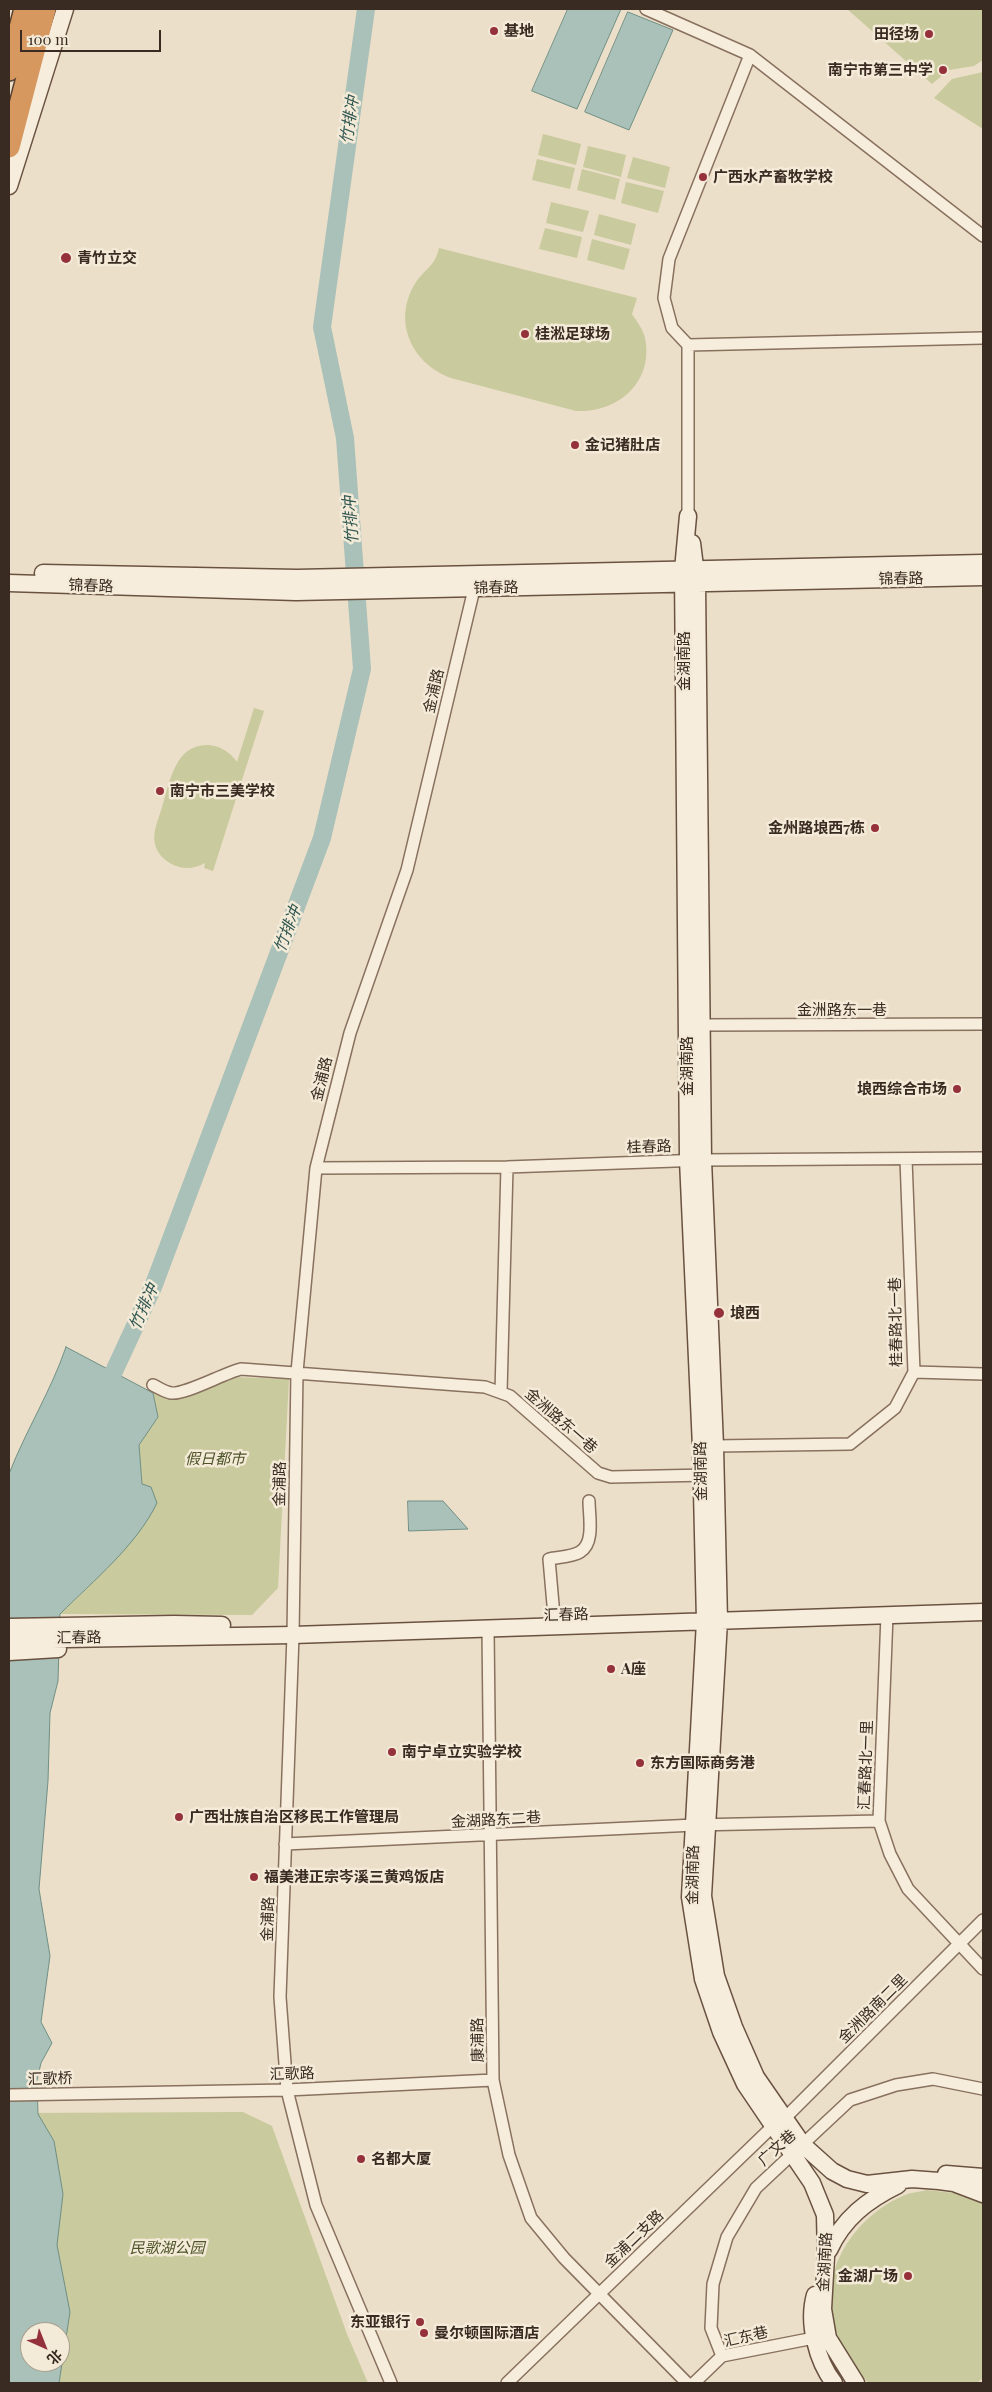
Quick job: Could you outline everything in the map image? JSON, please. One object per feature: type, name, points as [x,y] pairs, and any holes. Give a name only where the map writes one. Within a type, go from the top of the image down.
[{"type":"highway","points":[[9,70],[25,9]]},
{"type":"highway","points":[[9,147],[45,9]]},
{"type":"main road","points":[[9,186],[64,9]]},
{"type":"main road","name":"金湖南路","points":[[688,516],[702,1025],[695,1160],[714,1446],[708,1475]]},
{"type":"main road","name":"锦春路","points":[[434,582],[474,589],[983,563]]},
{"type":"main road","name":"锦春路","points":[[9,572],[296,585]]},
{"type":"main road","name":"金湖南路","points":[[690,577],[695,1160],[712,1616],[702,1825],[703,1896],[716,1976],[734,2027],[778,2123],[797,2149],[825,2215],[826,2256],[823,2309],[828,2338],[856,2383]]},
{"type":"main road","name":"锦春路","points":[[9,583],[296,585],[690,577],[983,577]]},
{"type":"main road","name":"汇春路","points":[[9,1640],[149,1636],[222,1631],[488,1628],[983,1602]]},
{"type":"main road","name":"汇春路","points":[[293,1630],[554,1616],[887,1615],[983,1612]]},
{"type":"main road","points":[[9,1627],[174,1624],[222,1631]]},
{"type":"main road","points":[[9,1652],[173,1643],[222,1631]]},
{"type":"main road","name":"金湖南路","points":[[797,2149],[847,2179],[867,2184],[912,2179],[954,2183],[983,2194]]},
{"type":"main road","points":[[834,2383],[828,2375],[814,2338],[812,2304],[826,2256],[836,2234],[851,2216],[881,2194],[912,2179],[938,2173],[982,2174]]},
{"type":"street","points":[[646,9],[750,55],[983,236]]},
{"type":"street","points":[[750,55],[669,259],[664,298],[672,328],[688,346],[983,338]]},
{"type":"street","name":"金湖南路","points":[[688,346],[688,516]]},
{"type":"street","name":"金浦路","points":[[391,2383],[316,2205],[287,2090],[280,1997],[293,1630],[297,1372],[316,1168],[350,1033],[407,870],[474,589]]},
{"type":"street","name":"金洲路东一巷","points":[[702,1025],[983,1024]]},
{"type":"street","name":"桂春路","points":[[316,1168],[507,1167],[695,1160],[983,1158]]},
{"type":"street","name":"桂春路北一巷","points":[[714,1446],[850,1444],[895,1408],[914,1372],[906,1159]]},
{"type":"street","points":[[501,1392],[507,1167]]},
{"type":"street","name":"金洲路东一巷","points":[[153,1385],[171,1393],[181,1392],[228,1372],[241,1369],[468,1384],[501,1392],[520,1404],[598,1473],[611,1477],[708,1475]]},
{"type":"street","points":[[914,1372],[983,1374]]},
{"type":"street","points":[[554,1616],[549,1559],[579,1553],[586,1546],[590,1533],[589,1501]]},
{"type":"street","name":"汇春路北一里","points":[[887,1615],[879,1821],[890,1854],[908,1889],[983,1969]]},
{"type":"street","name":"康浦路","points":[[488,1628],[493,2080],[509,2155],[531,2218],[564,2258],[687,2383]]},
{"type":"street","name":"金湖路东二巷","points":[[285,1844],[702,1825],[879,1821]]},
{"type":"street","name":"金洲路南二里","points":[[778,2123],[983,1920]]},
{"type":"street","name":"汇歌路","points":[[92,2093],[287,2090],[493,2080]]},
{"type":"street","name":"广文巷","points":[[722,2356],[711,2328],[713,2284],[727,2237],[756,2188],[850,2100],[896,2085],[933,2080],[983,2089]]},
{"type":"street","name":"汇歌桥","points":[[9,2095],[92,2093]]},
{"type":"street","name":"金浦二支路","points":[[507,2383],[778,2123]]},
{"type":"street","name":"汇东巷","points":[[694,2383],[722,2356],[814,2338]]},
{"type":"green space","name":"田径场","points":[[847,9],[983,9],[983,60],[974,66],[949,70],[932,84]]},
{"type":"green space","points":[[983,72],[983,129],[934,98],[952,79]]},
{"type":"green space","points":[[543,134],[581,144],[576,165],[538,155]]},
{"type":"green space","points":[[588,146],[626,155],[621,177],[583,167]]},
{"type":"green space","points":[[633,157],[670,167],[665,188],[627,178]]},
{"type":"green space","points":[[537,159],[575,168],[570,189],[532,180]]},
{"type":"green space","points":[[582,169],[620,179],[615,200],[577,190]]},
{"type":"green space","points":[[626,182],[664,191],[658,213],[621,203]]},
{"type":"green space","points":[[551,202],[589,211],[583,232],[546,223]]},
{"type":"green space","points":[[599,214],[636,224],[631,245],[594,235]]},
{"type":"green space","points":[[545,228],[582,237],[577,258],[539,249]]},
{"type":"green space","points":[[592,239],[630,249],[624,270],[587,260]]},
{"type":"green space","name":"桂淞足球场","points":[[439,248],[637,298],[632,314],[644,335],[646,354],[644,368],[638,381],[630,392],[606,407],[576,411],[451,378],[437,371],[425,362],[409,338],[406,325],[406,310],[409,296],[416,282],[433,263]]},
{"type":"green space","points":[[254,708],[264,711],[213,871],[204,868],[205,863],[189,868],[171,864],[158,852],[154,835],[171,776],[176,766],[188,750],[198,746],[209,745],[225,750],[237,762]]},
{"type":"green space","name":"假日都市","points":[[233,1377],[289,1379],[278,1588],[252,1615],[60,1614],[114,1561],[142,1485],[139,1444],[158,1417],[153,1393],[178,1398]]},
{"type":"green space","name":"民歌湖公园","points":[[243,2112],[272,2126],[347,2334],[368,2383],[9,2383],[9,2113]]},
{"type":"green space","name":"金湖广场","points":[[927,2190],[962,2194],[983,2203],[983,2378],[977,2383],[868,2383],[844,2349],[836,2330],[831,2309],[834,2273],[840,2256],[849,2240],[874,2214],[889,2203],[905,2195]]},
{"type":"shaded area","points":[[568,9],[621,9],[577,109],[532,91]]},
{"type":"shaded area","points":[[628,12],[673,30],[629,130],[585,112]]},
{"type":"shaded area","points":[[66,1347],[153,1393],[158,1417],[139,1445],[142,1484],[151,1487],[157,1503],[138,1534],[126,1548],[60,1614],[58,1681],[50,1713],[48,1781],[39,1889],[50,1956],[41,2022],[52,2043],[41,2063],[37,2080],[38,2114],[54,2141],[63,2194],[57,2245],[70,2312],[68,2322],[20,2322],[20,2372],[61,2372],[59,2383],[9,2383],[9,1474]]},
{"type":"shaded area","points":[[408,1501],[443,1501],[468,1529],[409,1531]]},
{"type":"waterway","name":"竹排冲","points":[[104,1393],[153,1287],[322,838],[362,669],[345,438],[322,327],[366,9]]},
{"type":"place","name":"基地","points":[[494,31]]},
{"type":"place","name":"田径场","points":[[929,34]]},
{"type":"place","name":"南宁市第三中学","points":[[943,70]]},
{"type":"place","name":"广西水产畜牧学校","points":[[703,177]]},
{"type":"place","name":"青竹立交","points":[[66,258]]},
{"type":"place","name":"桂淞足球场","points":[[525,334]]},
{"type":"place","name":"金记猪肚店","points":[[575,445]]},
{"type":"place","name":"南宁市三美学校","points":[[160,791]]},
{"type":"place","name":"金州路埌西7栋","points":[[875,828]]},
{"type":"place","name":"埌西综合市场","points":[[957,1089]]},
{"type":"place","name":"埌西","points":[[719,1313]]},
{"type":"place","name":"A座","points":[[611,1669]]},
{"type":"place","name":"南宁卓立实验学校","points":[[392,1752]]},
{"type":"place","name":"东方国际商务港","points":[[640,1763]]},
{"type":"place","name":"广西壮族自治区移民工作管理局","points":[[179,1817]]},
{"type":"place","name":"福美港正宗岑溪三黄鸡饭店","points":[[254,1877]]},
{"type":"place","name":"名都大厦","points":[[361,2159]]},
{"type":"place","name":"金湖广场","points":[[908,2276]]},
{"type":"place","name":"东亚银行","points":[[420,2322]]},
{"type":"place","name":"曼尔顿国际酒店","points":[[424,2333]]}]
